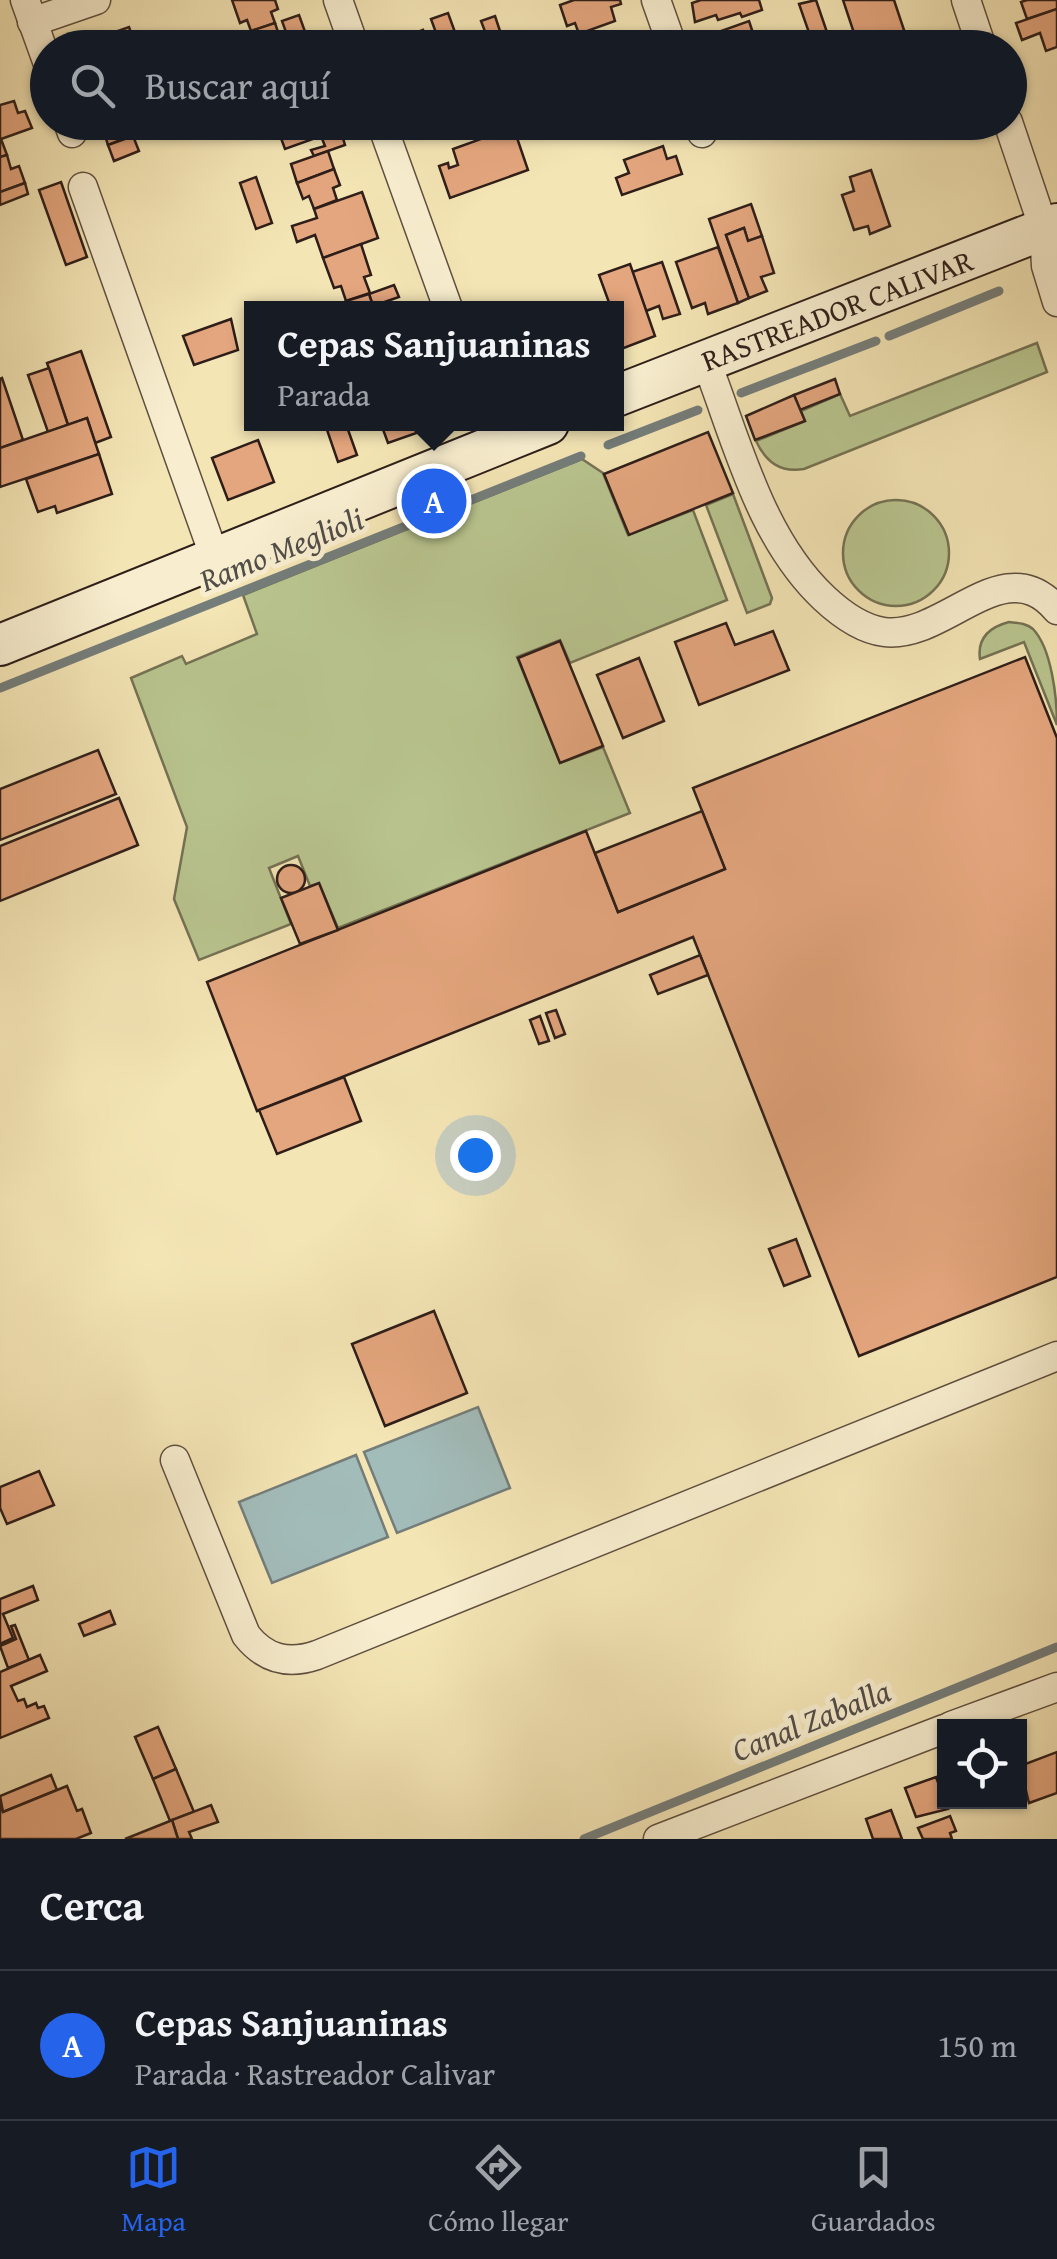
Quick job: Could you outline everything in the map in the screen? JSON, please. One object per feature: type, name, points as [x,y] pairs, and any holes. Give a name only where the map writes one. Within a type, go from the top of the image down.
[{"type":"main road","name":"RASTREADOR CALIVAR","points":[[624,393],[1051,226]]},
{"type":"main road","points":[[0,645],[215,558],[492,434]]},
{"type":"street","points":[[28,11],[96,0]]},
{"type":"street","points":[[338,0],[348,30]]},
{"type":"street","points":[[656,0],[667,30]]},
{"type":"street","points":[[966,0],[976,30]]},
{"type":"street","points":[[387,140],[445,301]]},
{"type":"street","points":[[1015,140],[1051,226],[1046,266],[1057,302]]},
{"type":"street","points":[[83,187],[215,558]]},
{"type":"street","points":[[706,361],[740,452],[780,541],[812,584],[840,611],[874,630],[902,631],[1003,589],[1026,587],[1048,599],[1057,610]]},
{"type":"street","points":[[175,1460],[246,1635],[256,1648],[272,1657],[298,1660],[317,1656],[1057,1356]]},
{"type":"street","points":[[972,1719],[1057,1687]]},
{"type":"street","points":[[658,1839],[937,1732]]},
{"type":"green space","points":[[1037,343],[1047,372],[804,469],[775,464],[756,441],[805,421],[801,411],[840,394],[850,416]]},
{"type":"green space","points":[[582,459],[603,473],[628,535],[693,510],[727,600],[570,663],[560,640],[517,657],[560,763],[603,747],[630,813],[338,928],[319,883],[310,886],[298,856],[269,868],[291,924],[199,960],[174,899],[187,827],[131,678],[182,656],[186,664],[257,634],[243,595]]},
{"type":"green space","points":[[733,494],[772,598],[770,604],[747,613],[706,505]]},
{"type":"green space","points":[[896,500],[916,504],[934,515],[945,533],[949,553],[945,573],[934,591],[916,602],[896,606],[876,602],[858,591],[847,573],[843,553],[847,533],[858,515],[876,504]]},
{"type":"green space","points":[[1009,622],[1033,629],[1045,649],[1057,725],[1024,642],[980,659],[986,634]]},
{"type":"water","points":[[478,1407],[510,1488],[397,1533],[364,1452]]},
{"type":"water","points":[[356,1455],[388,1537],[272,1583],[239,1502]]},
{"type":"building","points":[[232,0],[275,0],[278,9],[271,12],[275,23],[251,30],[247,20],[240,23]]},
{"type":"building","points":[[574,0],[620,0],[621,4],[611,7],[615,21],[590,30],[578,30],[575,23],[567,26],[560,5]]},
{"type":"building","points":[[759,0],[762,10],[742,17],[740,13],[718,20],[716,15],[695,22],[692,3]]},
{"type":"building","points":[[816,0],[826,30],[808,30],[799,4]]},
{"type":"building","points":[[843,0],[894,0],[904,30],[853,30]]},
{"type":"building","points":[[1057,0],[1057,9],[1027,19],[1021,2]]},
{"type":"building","points":[[1057,9],[1057,47],[1046,51],[1040,33],[1027,38],[1027,30],[1018,30],[1016,23]]},
{"type":"building","points":[[448,13],[454,30],[435,30],[431,19]]},
{"type":"building","points":[[299,15],[304,30],[285,30],[282,21]]},
{"type":"building","points":[[495,16],[500,30],[484,30],[481,21]]},
{"type":"building","points":[[749,21],[752,30],[724,30]]},
{"type":"building","points":[[275,23],[277,30],[254,30]]},
{"type":"building","points":[[14,101],[18,113],[25,111],[30,129],[1,139],[7,155],[0,157],[0,105]]},
{"type":"building","points":[[135,140],[139,151],[114,161],[108,145]]},
{"type":"building","points":[[282,140],[310,140],[285,149]]},
{"type":"building","points":[[323,140],[343,140],[345,145],[314,156],[311,150],[325,146]]},
{"type":"building","points":[[478,140],[518,140],[528,170],[450,198],[439,166],[458,165],[453,149]]},
{"type":"building","points":[[663,146],[667,159],[676,156],[682,174],[622,195],[616,178],[629,173],[624,160]]},
{"type":"building","points":[[328,151],[334,169],[297,183],[291,164]]},
{"type":"building","points":[[7,155],[11,169],[19,166],[25,183],[0,192],[0,157]]},
{"type":"building","points":[[334,169],[340,185],[333,188],[337,200],[314,209],[309,196],[303,199],[297,183]]},
{"type":"building","points":[[871,170],[890,226],[870,234],[868,226],[854,230],[842,195],[854,191],[850,177]]},
{"type":"building","points":[[256,177],[272,223],[256,229],[240,183]]},
{"type":"building","points":[[61,182],[87,257],[66,265],[39,190]]},
{"type":"building","points":[[25,183],[28,194],[0,205],[0,192]]},
{"type":"building","points":[[362,192],[378,238],[323,258],[315,235],[297,242],[292,226],[317,218],[314,209]]},
{"type":"building","points":[[751,204],[762,236],[748,241],[744,228],[726,235],[749,298],[738,303],[709,219]]},
{"type":"building","points":[[744,228],[748,241],[762,236],[774,273],[761,277],[767,291],[749,298],[726,235]]},
{"type":"building","points":[[361,244],[371,275],[364,277],[370,293],[346,301],[341,286],[334,288],[323,258]]},
{"type":"building","points":[[718,247],[738,303],[708,314],[705,303],[692,308],[676,262]]},
{"type":"building","points":[[662,262],[680,314],[663,319],[659,306],[646,311],[632,272]]},
{"type":"building","points":[[630,264],[655,336],[624,348],[624,301],[608,301],[599,275]]},
{"type":"building","points":[[394,285],[399,297],[371,301],[369,294]]},
{"type":"building","points":[[369,294],[371,301],[346,301]]},
{"type":"building","points":[[231,319],[238,350],[194,365],[183,336]]},
{"type":"building","points":[[81,351],[111,437],[95,443],[87,418],[68,425],[47,363]]},
{"type":"building","points":[[49,368],[68,425],[48,432],[28,375]]},
{"type":"building","points":[[0,379],[23,440],[0,448]]},
{"type":"building","points":[[835,379],[840,394],[800,410],[794,395]]},
{"type":"building","points":[[794,395],[805,421],[755,440],[746,416]]},
{"type":"building","points":[[87,418],[99,454],[0,487],[0,448]]},
{"type":"building","points":[[327,431],[348,431],[357,455],[338,462]]},
{"type":"building","points":[[384,431],[422,431],[388,443]]},
{"type":"building","points":[[708,432],[733,493],[629,535],[604,474]]},
{"type":"building","points":[[258,440],[274,482],[228,500],[212,458]]},
{"type":"building","points":[[99,454],[112,494],[57,513],[55,506],[38,512],[26,479]]},
{"type":"building","points":[[726,623],[735,645],[773,631],[789,670],[699,705],[675,642]]},
{"type":"building","points":[[560,641],[603,746],[560,763],[518,658]]},
{"type":"building","points":[[1025,657],[1057,738],[1057,1277],[859,1356],[693,937],[257,1111],[207,982],[586,831],[618,912],[725,869],[693,788]]},
{"type":"building","points":[[639,658],[664,721],[623,738],[597,675]]},
{"type":"building","points":[[98,750],[116,794],[0,840],[0,789]]},
{"type":"building","points":[[119,798],[138,845],[0,901],[0,846]]},
{"type":"building","points":[[702,811],[725,869],[618,912],[595,853]]},
{"type":"building","points":[[291,865],[301,869],[305,879],[301,889],[291,893],[281,889],[277,879],[281,869]]},
{"type":"building","points":[[319,883],[338,930],[300,944],[281,898]]},
{"type":"building","points":[[700,955],[708,975],[658,994],[650,975]]},
{"type":"building","points":[[556,1010],[565,1034],[555,1038],[546,1013]]},
{"type":"building","points":[[540,1016],[549,1041],[539,1044],[530,1020]]},
{"type":"building","points":[[344,1077],[361,1121],[277,1154],[259,1110]]},
{"type":"building","points":[[796,1239],[810,1276],[784,1286],[769,1249]]},
{"type":"building","points":[[434,1311],[467,1393],[385,1426],[352,1344]]},
{"type":"building","points":[[39,1471],[54,1505],[7,1524],[0,1508],[0,1487]]},
{"type":"building","points":[[33,1586],[38,1600],[3,1614],[13,1638],[0,1644],[0,1599]]},
{"type":"building","points":[[110,1611],[115,1624],[84,1636],[79,1624]]},
{"type":"building","points":[[15,1625],[29,1660],[8,1668],[0,1646],[16,1639],[11,1626]]},
{"type":"building","points":[[40,1655],[47,1671],[11,1686],[18,1701],[24,1699],[27,1707],[36,1703],[38,1708],[44,1706],[49,1718],[0,1738],[0,1672]]},
{"type":"building","points":[[158,1727],[176,1769],[153,1779],[135,1737]]},
{"type":"building","points":[[1057,1752],[1057,1793],[1029,1803],[1027,1763]]},
{"type":"building","points":[[176,1769],[194,1812],[170,1821],[153,1779]]},
{"type":"building","points":[[51,1775],[57,1790],[3,1812],[0,1796]]},
{"type":"building","points":[[936,1777],[937,1809],[948,1809],[916,1817],[905,1788]]},
{"type":"building","points":[[67,1786],[91,1833],[76,1839],[0,1839],[0,1803],[3,1812]]},
{"type":"building","points":[[211,1805],[218,1822],[189,1832],[192,1839],[178,1839],[172,1820]]},
{"type":"building","points":[[891,1810],[902,1839],[873,1839],[866,1819]]},
{"type":"building","points":[[950,1816],[956,1831],[950,1833],[952,1839],[923,1839],[918,1828]]},
{"type":"building","points":[[170,1821],[178,1839],[125,1839]]},
{"type":"waterway","name":"Ramo Meglioli","points":[[889,336],[999,291]]},
{"type":"waterway","name":"Ramo Meglioli","points":[[741,393],[876,341]]},
{"type":"waterway","name":"Ramo Meglioli","points":[[608,445],[698,410]]},
{"type":"waterway","name":"Ramo Meglioli","points":[[0,688],[581,456]]},
{"type":"waterway","name":"Canal Zaballa","points":[[584,1839],[1057,1647]]},
{"type":"place","name":"Cepas Sanjuaninas","points":[[434,501]]}]
